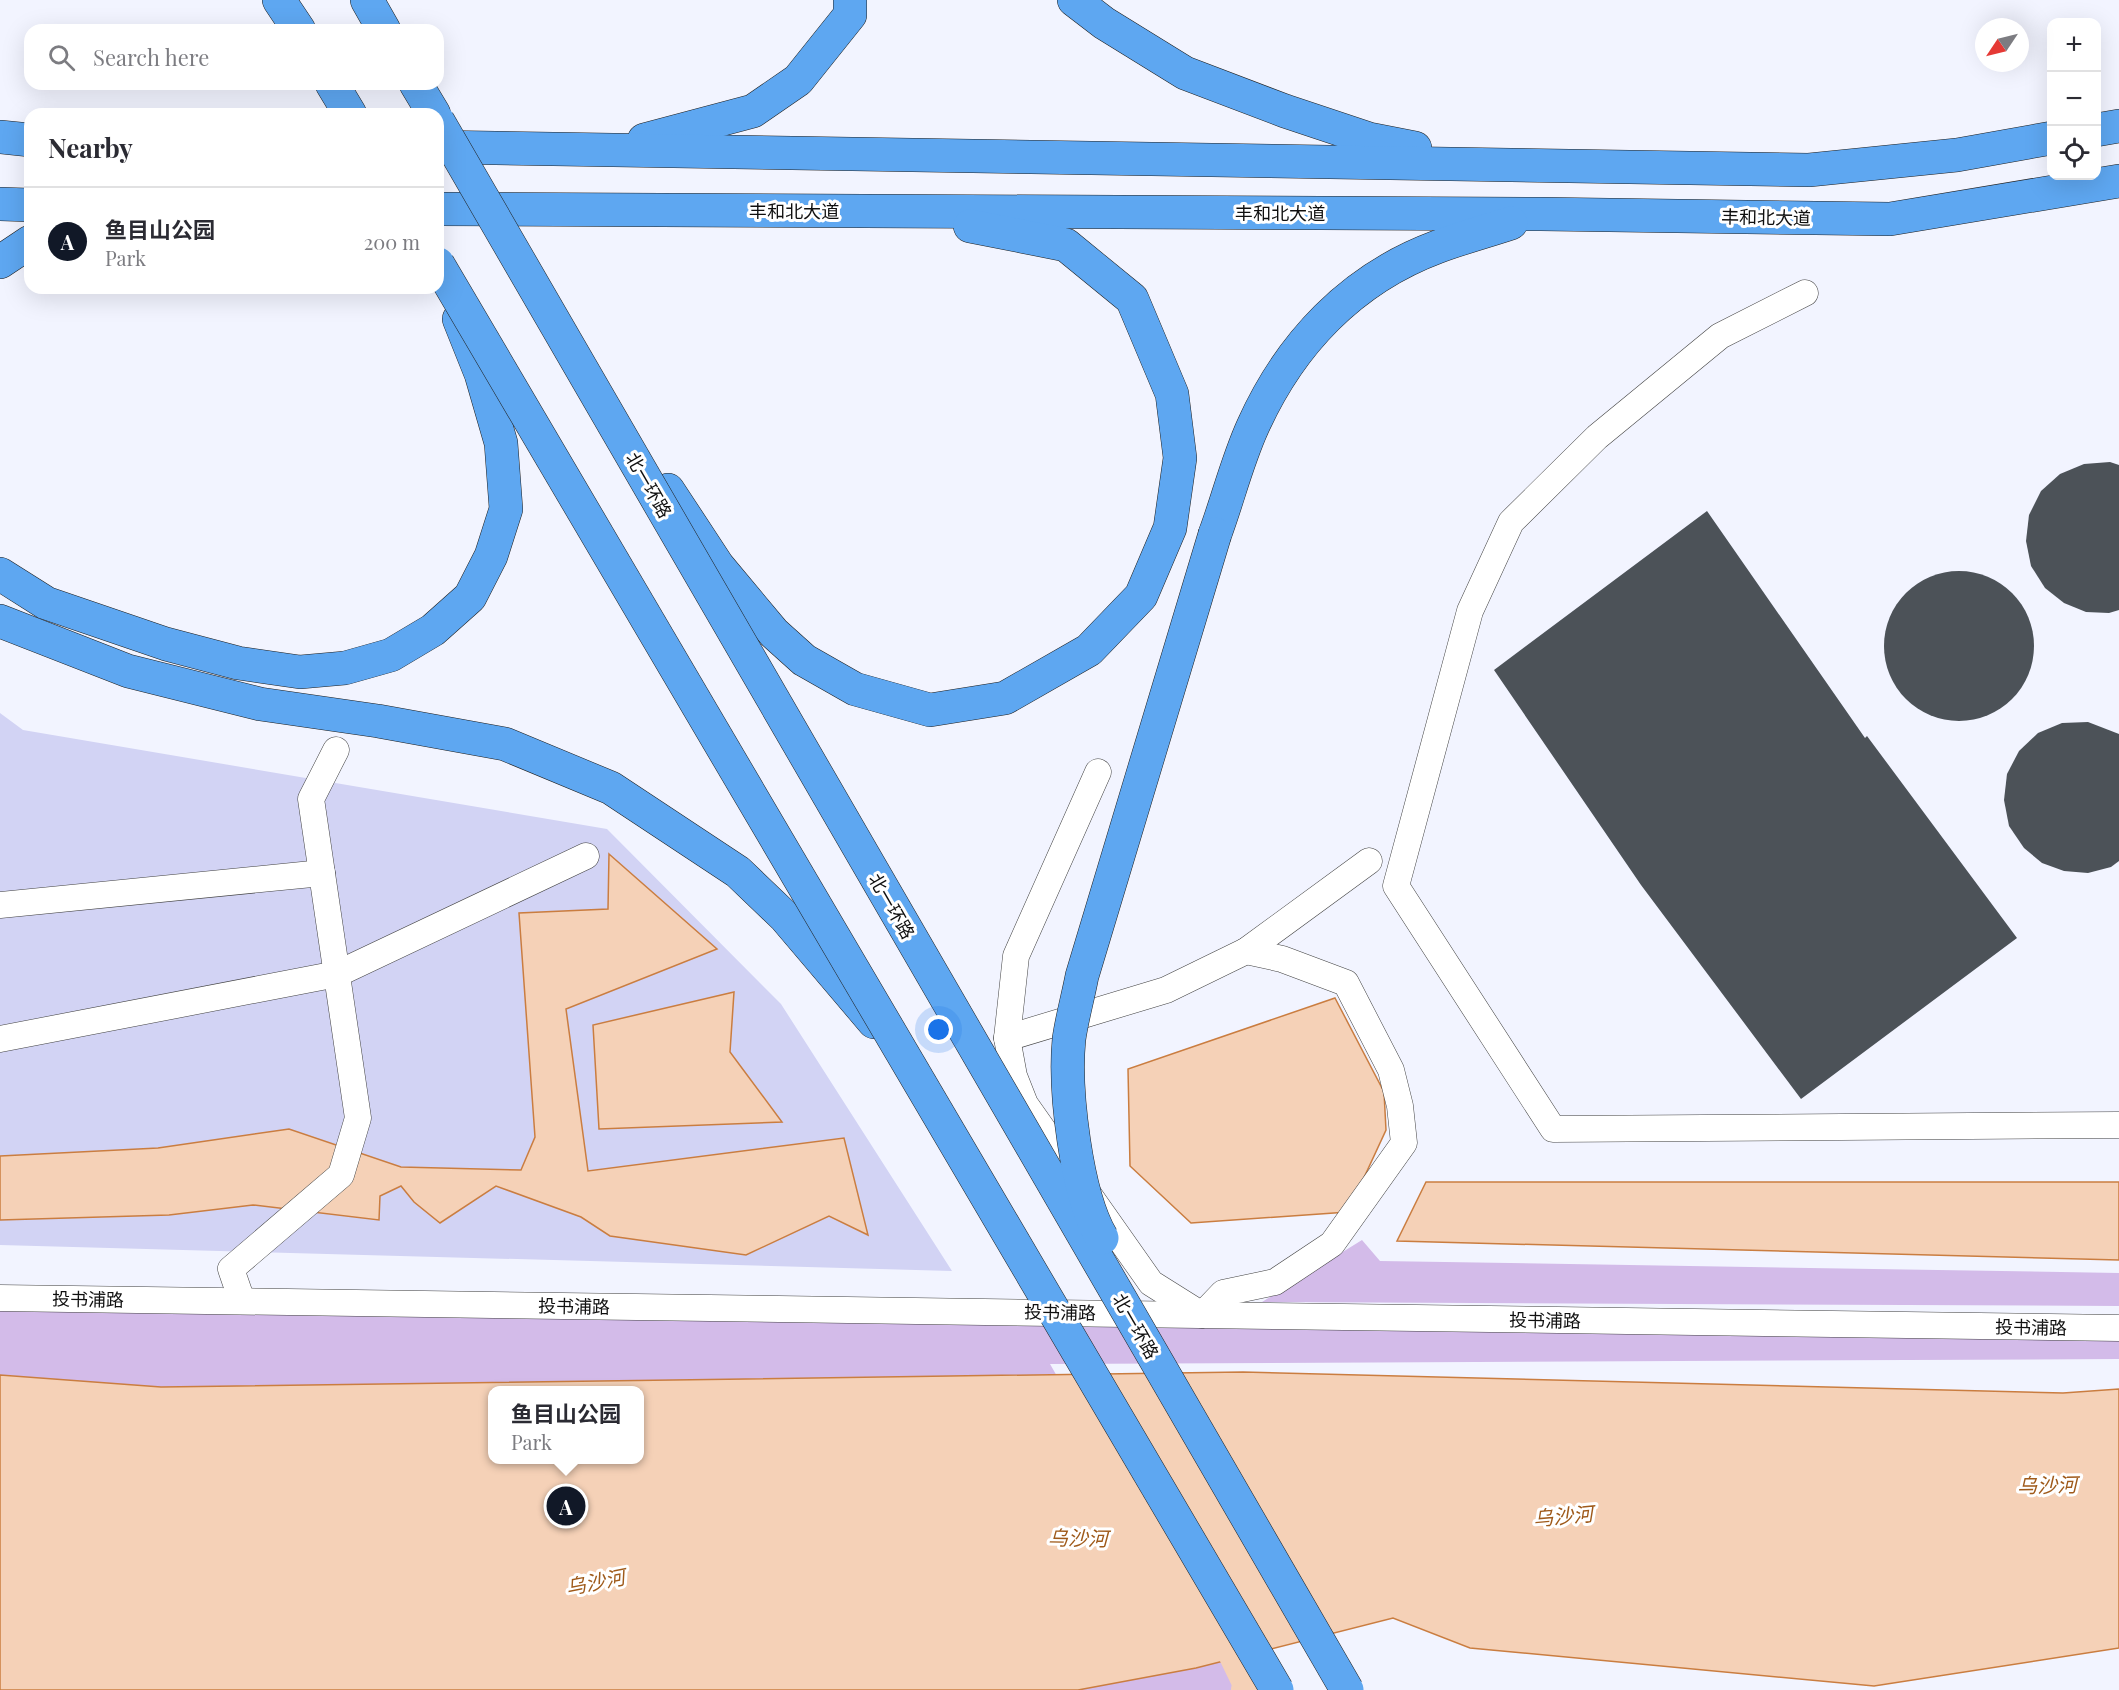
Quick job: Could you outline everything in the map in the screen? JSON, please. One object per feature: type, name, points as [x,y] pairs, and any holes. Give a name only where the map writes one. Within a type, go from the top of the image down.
[{"type":"highway","points":[[281,0],[296,24]]},
{"type":"highway","points":[[367,0],[381,24]]},
{"type":"highway","points":[[385,0],[394,24]]},
{"type":"highway","points":[[606,150],[753,111],[798,80],[850,15],[850,0]]},
{"type":"highway","points":[[1074,0],[1104,23],[1185,74],[1370,139],[1499,164]]},
{"type":"highway","points":[[336,90],[346,108]]},
{"type":"highway","points":[[420,90],[430,108]]},
{"type":"highway","points":[[2101,129],[2119,126]]},
{"type":"highway","name":"北一环路","points":[[444,131],[1347,1690]]},
{"type":"highway","points":[[0,138],[24,140]]},
{"type":"highway","points":[[444,147],[1809,170],[1957,155],[2047,139]]},
{"type":"highway","name":"丰和北大道","points":[[444,209],[1541,214],[1890,219],[2119,181]]},
{"type":"highway","points":[[0,204],[24,205]]},
{"type":"highway","points":[[533,283],[718,566],[774,633],[804,660],[855,689],[930,710],[1005,699],[1089,650],[1141,596],[1170,528],[1180,458],[1172,394],[1132,299],[1066,245],[900,211]]},
{"type":"highway","points":[[1279,1574],[1237,1467],[1099,1233],[1081,1179],[1069,1091],[1069,1039],[1082,976],[1215,534],[1252,428],[1278,375],[1307,336],[1343,301],[1389,269],[1436,247],[1541,214]]},
{"type":"highway","points":[[0,262],[24,246]]},
{"type":"highway","points":[[444,276],[1277,1690]]},
{"type":"highway","points":[[0,574],[46,603],[105,625],[238,663],[300,672],[345,668],[391,655],[433,630],[470,597],[491,556],[506,509],[501,443],[481,374],[444,281]]},
{"type":"highway","points":[[0,621],[128,671],[260,704],[378,721],[505,744],[611,788],[738,872],[785,917],[901,1054]]},
{"type":"street","points":[[1805,293],[1720,336],[1597,437],[1511,522],[1470,611],[1396,886],[1553,1129],[2119,1125]]},
{"type":"street","points":[[242,1301],[231,1269],[341,1175],[358,1118],[311,799],[336,750]]},
{"type":"street","points":[[1098,772],[1016,957],[1007,1038],[1014,1076],[1025,1104],[1151,1283],[1202,1315],[1223,1293],[1275,1282],[1332,1244],[1404,1143],[1400,1106],[1391,1070],[1346,983],[1282,959],[1246,951]]},
{"type":"street","points":[[0,1039],[337,974],[586,856]]},
{"type":"street","points":[[1007,1038],[1166,990],[1246,951],[1369,861]]},
{"type":"street","points":[[0,905],[322,873]]},
{"type":"street","name":"投书浦路","points":[[0,1298],[2119,1328]]},
{"type":"shaded area","points":[[0,713],[23,730],[607,829],[781,1004],[952,1271],[0,1245]]},
{"type":"shaded area","points":[[1362,1240],[1380,1261],[2119,1273],[2119,1306],[1262,1302]]},
{"type":"shaded area","points":[[0,1310],[2119,1325],[2119,1359],[1050,1364],[1237,1690],[0,1690]]},
{"type":"water","points":[[609,854],[717,949],[566,1009],[588,1171],[844,1138],[868,1235],[829,1216],[746,1255],[610,1236],[581,1217],[496,1186],[440,1223],[414,1202],[401,1186],[380,1196],[379,1220],[253,1205],[169,1215],[0,1220],[0,1156],[158,1148],[289,1129],[401,1167],[521,1170],[535,1137],[519,913],[608,909]]},
{"type":"water","points":[[734,992],[730,1052],[782,1122],[599,1129],[593,1025]]},
{"type":"water","points":[[1335,998],[1384,1092],[1386,1130],[1348,1212],[1191,1223],[1130,1166],[1128,1069]]},
{"type":"water","points":[[1426,1182],[2119,1182],[2119,1260],[1397,1241]]},
{"type":"water","name":"乌沙河","points":[[1243,1372],[2063,1393],[2119,1389],[2119,1648],[1874,1686],[1470,1648],[1393,1618],[1196,1668],[1078,1690],[0,1690],[0,1375],[161,1387]]},
{"type":"building","points":[[2110,462],[2119,465],[2119,610],[2109,613],[2086,612],[2064,603],[2045,588],[2031,566],[2026,541],[2029,515],[2041,491],[2060,474],[2084,464]]},
{"type":"building","points":[[1707,511],[1865,738],[1867,736],[2017,938],[1801,1099],[1641,885],[1494,670]]},
{"type":"building","points":[[1959,571],[1974,572],[1988,577],[2012,593],[2028,617],[2033,631],[2033,661],[2028,675],[2012,699],[1988,715],[1974,720],[1959,721],[1944,720],[1930,715],[1906,699],[1890,675],[1885,661],[1884,646],[1885,631],[1890,617],[1906,593],[1930,577],[1944,572]]},
{"type":"building","points":[[2088,722],[2119,734],[2119,861],[2111,867],[2088,873],[2064,871],[2042,863],[2024,848],[2009,826],[2004,800],[2007,774],[2019,751],[2038,733],[2062,723]]},
{"type":"waterway","points":[[1223,1626],[1251,1684],[1249,1690]]},
{"type":"place","name":"鱼目山公园","points":[[566,1506]]}]
